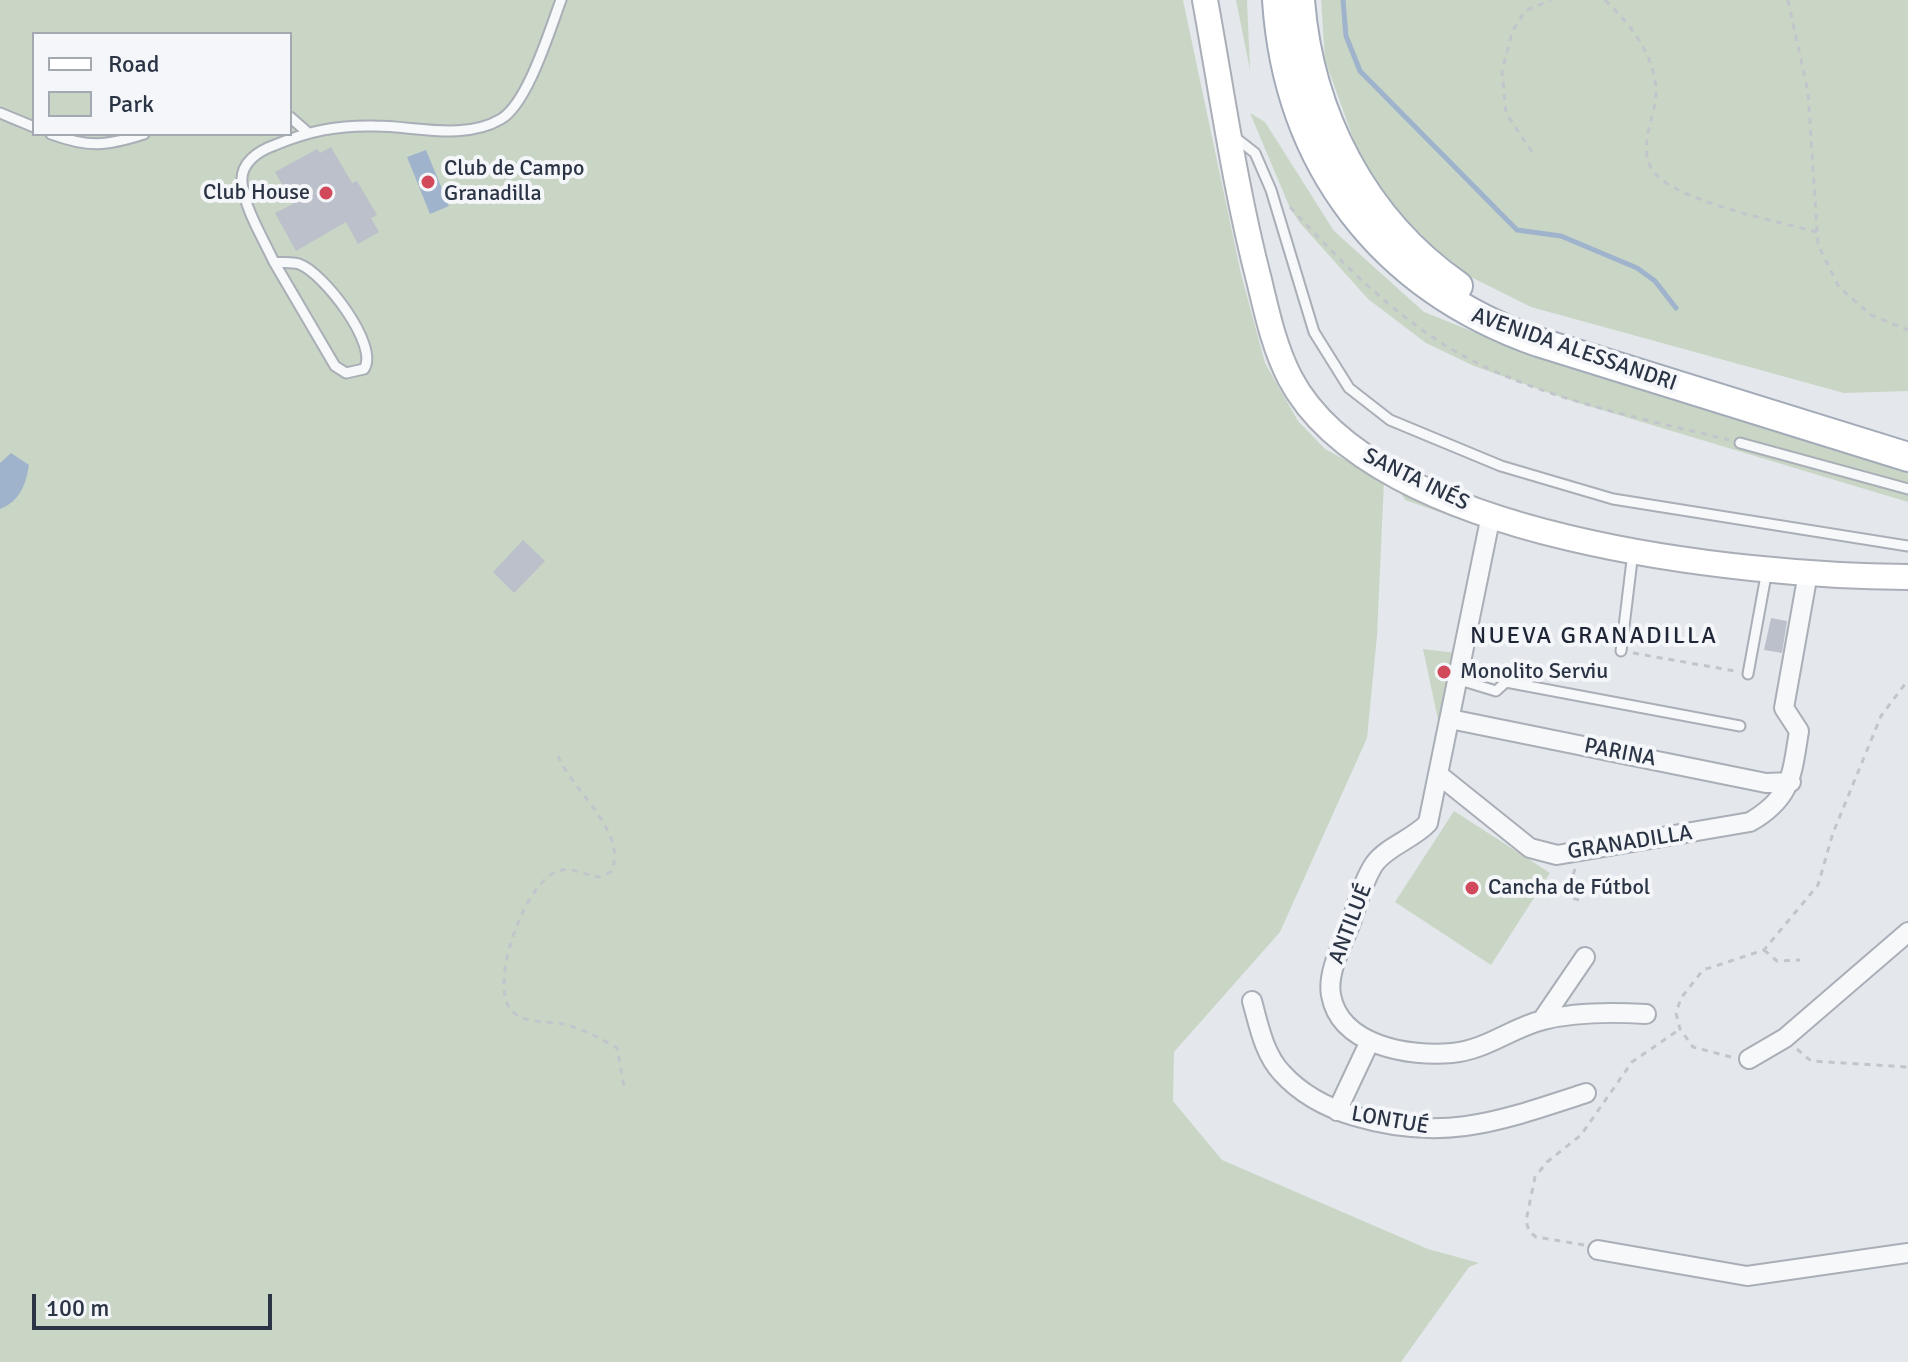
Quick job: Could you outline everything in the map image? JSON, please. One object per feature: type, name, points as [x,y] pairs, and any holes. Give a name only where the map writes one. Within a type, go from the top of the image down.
[{"type":"main road","name":"SANTA INÉS","points":[[1205,0],[1248,238],[1276,345],[1300,396],[1323,424],[1367,458],[1441,496],[1564,539],[1633,552],[1767,570],[1908,577]]},
{"type":"main road","name":"AVENIDA ALESSANDRI","points":[[1277,0],[1290,84],[1320,162],[1372,236],[1440,296],[1492,326],[1538,342],[1908,457]]},
{"type":"main road","name":"AVENIDA ALESSANDRI","points":[[1300,0],[1312,79],[1344,157],[1391,226],[1453,283],[1501,313],[1540,328],[1908,438]]},
{"type":"street","name":"ANTILUÉ","points":[[1491,515],[1460,680],[1428,823],[1416,836],[1376,862],[1333,971],[1331,994],[1337,1013],[1353,1030],[1370,1041],[1415,1054],[1454,1053],[1487,1045],[1542,1020],[1618,1012],[1646,1014]]},
{"type":"street","points":[[1791,782],[1799,731],[1784,708],[1808,573]]},
{"type":"street","name":"PARINA","points":[[1450,719],[1766,783],[1791,782]]},
{"type":"street","name":"GRANADILLA","points":[[1439,775],[1530,848],[1557,855],[1750,822],[1767,812],[1791,782]]},
{"type":"street","points":[[1749,1059],[1785,1038],[1908,932]]},
{"type":"street","points":[[1542,1020],[1585,957]]},
{"type":"street","name":"LONTUÉ","points":[[1252,1001],[1263,1043],[1280,1072],[1304,1093],[1337,1111],[1423,1130],[1457,1129],[1513,1117],[1586,1093]]},
{"type":"street","points":[[1337,1111],[1370,1041]]},
{"type":"street","points":[[1598,1250],[1747,1276],[1908,1253]]},
{"type":"lane","points":[[274,262],[299,264],[324,282],[362,335],[369,357],[364,369],[346,373],[335,366],[274,262],[251,214],[242,182],[247,164],[258,151],[306,131],[377,126],[436,131],[467,129],[501,119],[525,90],[561,0]]},
{"type":"lane","points":[[0,113],[32,126]]},
{"type":"lane","points":[[292,119],[306,131]]},
{"type":"lane","points":[[1229,134],[1255,153],[1271,190],[1314,332],[1349,388],[1390,420],[1501,466],[1613,499],[1908,546]]},
{"type":"lane","points":[[57,136],[85,146],[137,136]]},
{"type":"lane","points":[[1740,443],[1908,489]]},
{"type":"lane","points":[[1621,651],[1633,552]]},
{"type":"lane","points":[[1748,674],[1767,570]]},
{"type":"lane","points":[[1460,680],[1496,691],[1506,682],[1740,726]]},
{"type":"path","points":[[1532,152],[1506,113],[1502,72],[1512,32],[1525,11],[1551,0]]},
{"type":"path","points":[[1605,0],[1633,27],[1650,62],[1656,94],[1646,139],[1652,170],[1675,190],[1817,232]]},
{"type":"path","points":[[1788,0],[1808,92],[1818,245],[1839,287],[1871,315],[1908,330]]},
{"type":"path","points":[[1621,651],[1748,674]]},
{"type":"path","points":[[1749,1059],[1693,1047],[1680,1029],[1676,1013],[1681,998],[1703,970],[1764,950],[1818,885],[1833,833],[1881,716],[1908,680]]},
{"type":"path","points":[[558,756],[567,776],[611,836],[615,864],[611,872],[600,877],[578,870],[558,871],[537,885],[525,903],[511,949],[503,982],[505,998],[513,1012],[531,1020],[562,1023],[589,1032],[617,1048],[625,1092]]},
{"type":"path","points":[[1579,900],[1566,896],[1567,884],[1584,851]]},
{"type":"path","points":[[1764,950],[1777,961],[1800,960]]},
{"type":"path","points":[[1598,1250],[1531,1234],[1526,1221],[1535,1177],[1547,1162],[1581,1135],[1632,1062],[1680,1029]]},
{"type":"path","points":[[1785,1038],[1811,1061],[1908,1067]]},
{"type":"green space","name":"Club de Campo Granadilla","points":[[0,0],[1183,0],[1241,274],[1265,363],[1298,421],[1325,449],[1384,481],[1377,636],[1367,738],[1280,932],[1174,1052],[1173,1101],[1222,1160],[1428,1249],[1479,1263],[1469,1267],[1401,1362],[0,1362]]},
{"type":"green space","points":[[1236,0],[1247,0],[1250,70]]},
{"type":"green space","points":[[1321,0],[1908,0],[1908,391],[1844,393],[1531,307],[1445,264],[1367,177],[1325,60]]},
{"type":"green space","points":[[1250,113],[1265,122],[1334,231],[1424,312],[1539,358],[1908,471],[1908,502],[1572,401],[1474,366],[1426,343],[1368,299],[1300,223],[1290,208]]},
{"type":"green space","points":[[1395,483],[1474,520],[1473,524],[1405,500]]},
{"type":"green space","points":[[1423,649],[1456,653],[1440,729]]},
{"type":"green space","name":"Cancha de Fútbol","points":[[1454,811],[1550,873],[1491,965],[1395,902]]},
{"type":"water","name":"Club de Campo Granadilla","points":[[426,150],[449,206],[430,214],[407,157]]},
{"type":"water","points":[[11,453],[29,465],[28,472],[17,497],[0,509],[0,463]]},
{"type":"building","name":"Club House","points":[[331,147],[352,183],[357,181],[377,215],[371,218],[379,232],[358,244],[346,222],[296,251],[275,213],[293,204],[275,172],[317,149],[320,153]]},
{"type":"building","points":[[523,540],[545,561],[514,593],[493,572]]},
{"type":"building","points":[[1771,618],[1787,621],[1782,653],[1764,650]]},
{"type":"waterway","points":[[1343,0],[1346,36],[1360,71],[1517,230],[1561,236],[1637,268],[1655,281],[1676,308]]},
{"type":"place","name":"Club de Campo Granadilla","points":[[428,182]]},
{"type":"place","name":"Club House","points":[[326,193]]},
{"type":"place","name":"Monolito Serviu","points":[[1444,672]]},
{"type":"place","name":"Cancha de Fútbol","points":[[1472,888]]},
{"type":"district","name":"NUEVA GRANADILLA","points":[[1594,637]]}]
